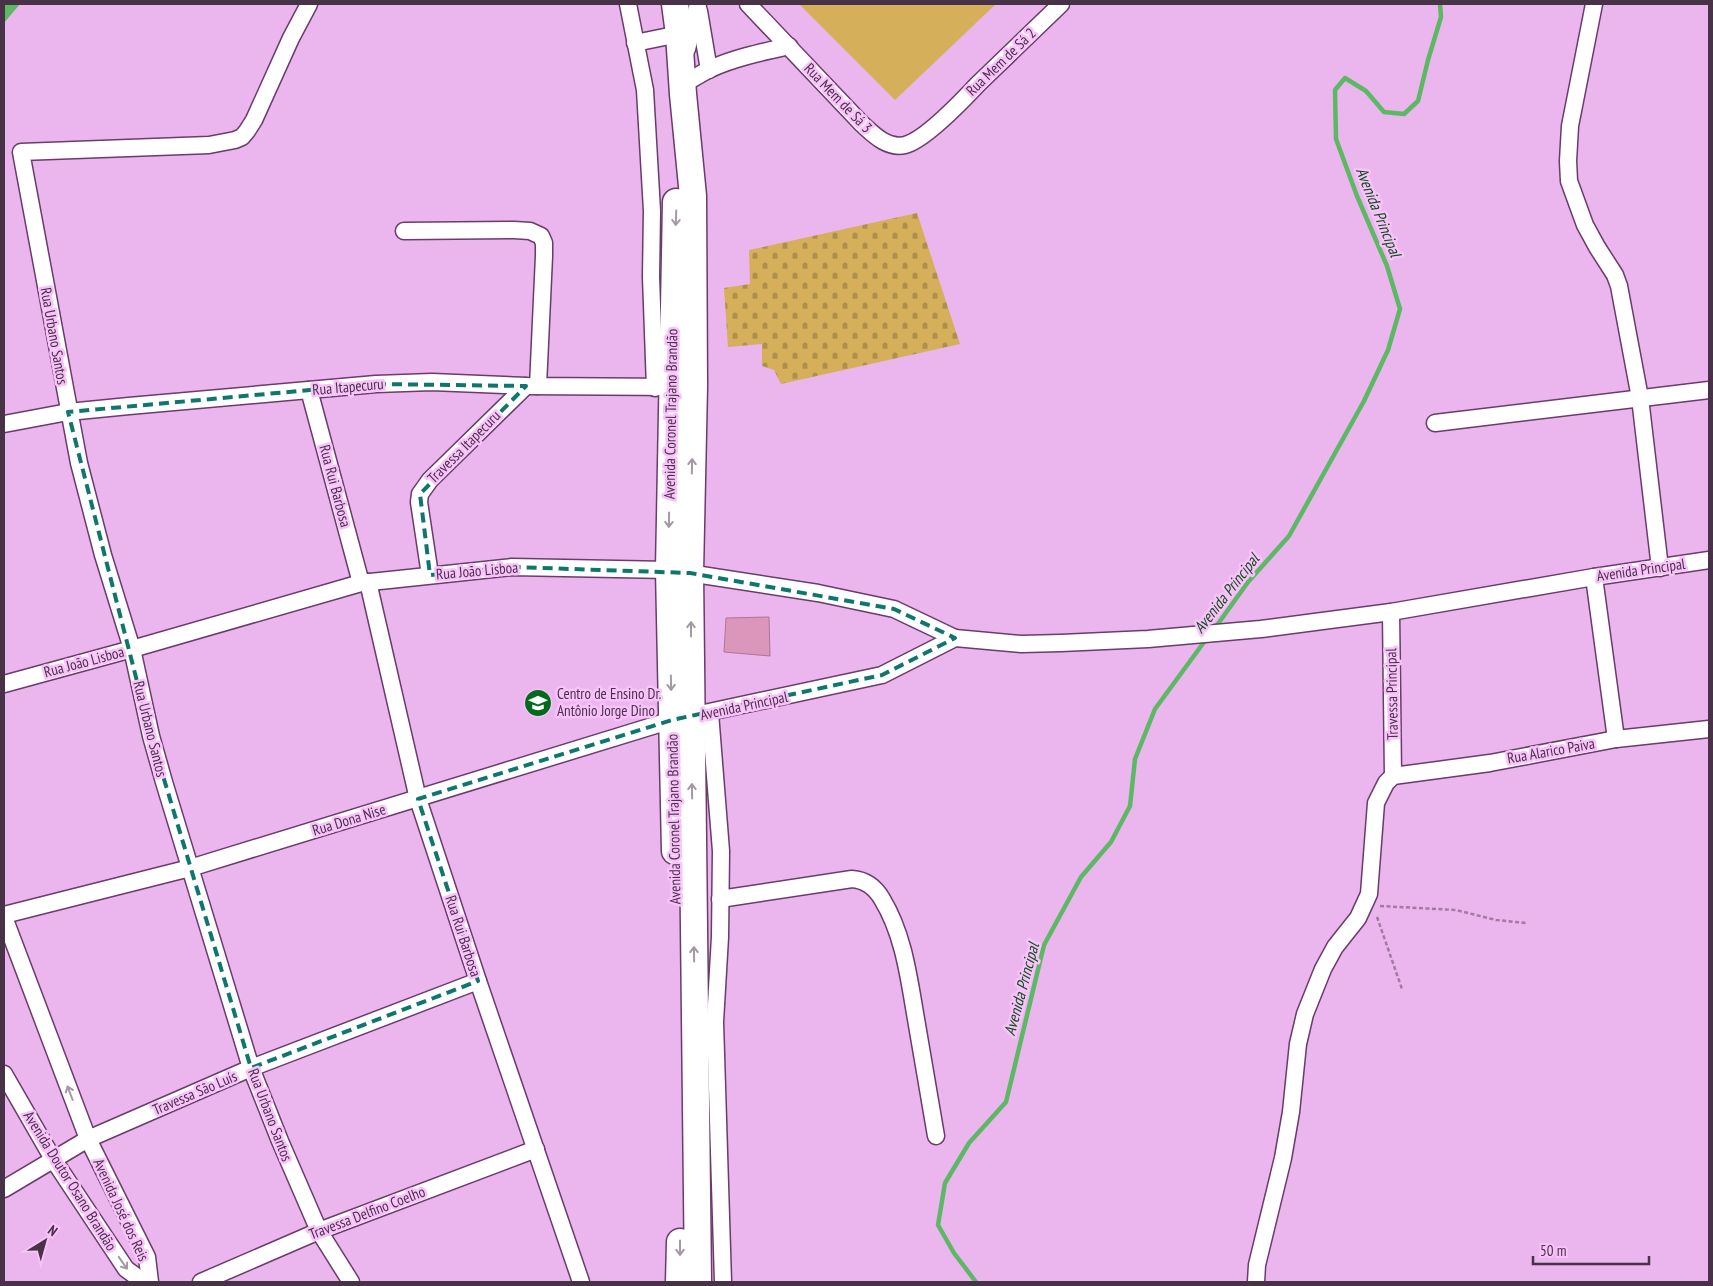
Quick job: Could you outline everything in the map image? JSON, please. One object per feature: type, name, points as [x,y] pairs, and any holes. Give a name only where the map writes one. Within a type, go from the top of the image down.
[{"type":"main road","name":"Avenida Coronel Trajano Brandão","points":[[675,4],[685,117],[677,156],[673,387],[679,571],[691,717],[698,1282]]},
{"type":"main road","name":"Avenida Coronel Trajano Brandão","points":[[679,1282],[680,1108],[691,717]]},
{"type":"street","name":"Rua Urbano Santos","points":[[309,4],[291,38],[254,120],[242,138],[226,143],[209,145],[20,152],[79,463],[103,555],[132,650],[151,736],[251,1068],[283,1149],[319,1231],[351,1282]]},
{"type":"street","points":[[628,4],[645,90],[652,211],[651,277],[673,387]]},
{"type":"street","points":[[698,4],[709,70]]},
{"type":"street","points":[[682,79],[698,4]]},
{"type":"street","name":"Rua Mem de Sá 3","points":[[748,4],[862,124],[883,141],[898,146],[910,143],[942,120]]},
{"type":"street","name":"Rua Mem de Sá 2","points":[[942,120],[1061,4]]},
{"type":"street","points":[[1594,4],[1570,126],[1569,181],[1585,225],[1596,247],[1615,275],[1619,286],[1640,398],[1660,568]]},
{"type":"street","points":[[636,43],[679,34]]},
{"type":"street","points":[[682,79],[746,56],[788,46]]},
{"type":"street","points":[[404,231],[514,230],[530,231],[541,236],[544,243],[544,256],[532,386]]},
{"type":"street","name":"Rua Itapecuru","points":[[4,424],[68,412],[376,384],[432,382],[532,386],[673,387]]},
{"type":"street","name":"Travessa Itapecuru","points":[[430,575],[420,511],[420,494],[430,480],[532,386]]},
{"type":"street","name":"Rua Rui Barbosa","points":[[309,390],[365,582],[418,799],[478,982],[581,1282]]},
{"type":"street","points":[[1435,422],[1709,390]]},
{"type":"street","name":"Avenida Principal","points":[[691,717],[882,675],[956,638],[1021,644],[1148,639],[1261,629],[1391,612],[1594,577],[1709,560]]},
{"type":"street","name":"Rua João Lisboa","points":[[4,684],[132,650],[365,582],[512,567],[679,571],[818,593],[894,609],[956,638]]},
{"type":"street","points":[[1594,577],[1616,739]]},
{"type":"street","name":"Travessa Principal","points":[[1391,612],[1393,776]]},
{"type":"street","name":"Rua Dona Nise","points":[[4,916],[190,868],[691,717]]},
{"type":"street","name":"Avenida Coronel Trajano Brandão","points":[[691,717],[721,851],[715,1022],[723,1282]]},
{"type":"street","name":"Rua Alarico Paiva","points":[[1393,776],[1490,763],[1616,739],[1709,729]]},
{"type":"street","points":[[1256,1282],[1257,1265],[1283,1158],[1291,1112],[1298,1044],[1305,1014],[1323,969],[1336,947],[1371,900],[1376,803],[1386,783],[1393,776]]},
{"type":"street","points":[[720,899],[852,879],[869,884],[876,890],[882,898],[901,942],[936,1136]]},
{"type":"street","points":[[4,916],[88,1139]]},
{"type":"street","name":"Travessa São Luís","points":[[4,1189],[88,1139],[251,1068],[478,982]]},
{"type":"street","name":"Avenida Doutor Osano Brandão","points":[[4,1074],[53,1159],[126,1269],[144,1282]]},
{"type":"street","name":"Avenida José dos Reis","points":[[88,1139],[146,1257],[150,1282]]},
{"type":"street","name":"Travessa Delfino Coelho","points":[[200,1282],[319,1231],[536,1149]]},
{"type":"path","points":[[1402,990],[1371,900],[1456,910],[1496,920],[1526,923]]},
{"type":"highlighted area","points":[[376,384],[526,386],[420,494],[430,575],[512,567],[690,573],[894,609],[955,638],[882,675],[672,720],[418,799],[478,981],[251,1068],[151,736],[68,412]]},
{"type":"green space","points":[[799,4],[996,4],[895,100]]},
{"type":"green space","points":[[917,213],[960,344],[781,384],[774,370],[762,366],[762,344],[728,347],[724,288],[750,284],[749,250]]},
{"type":"shaded area","points":[[4,4],[20,4],[4,23]]},
{"type":"building","points":[[769,617],[770,656],[724,652],[726,618]]},
{"type":"waterway","name":"Avenida Principal","points":[[1215,628],[1248,582],[1289,536],[1364,401],[1388,350],[1400,309],[1387,266],[1357,196],[1336,139],[1335,90],[1345,78],[1366,91],[1384,112],[1404,114],[1418,101],[1441,17],[1440,4]]},
{"type":"waterway","name":"Avenida Principal","points":[[976,1282],[954,1253],[938,1225],[945,1183],[969,1143],[1006,1102],[1044,945],[1081,877],[1111,842],[1130,806],[1135,759],[1155,709],[1207,638]]},
{"type":"place","name":"Centro de Ensino Dr. Antônio Jorge Dino","points":[[538,703]]}]
